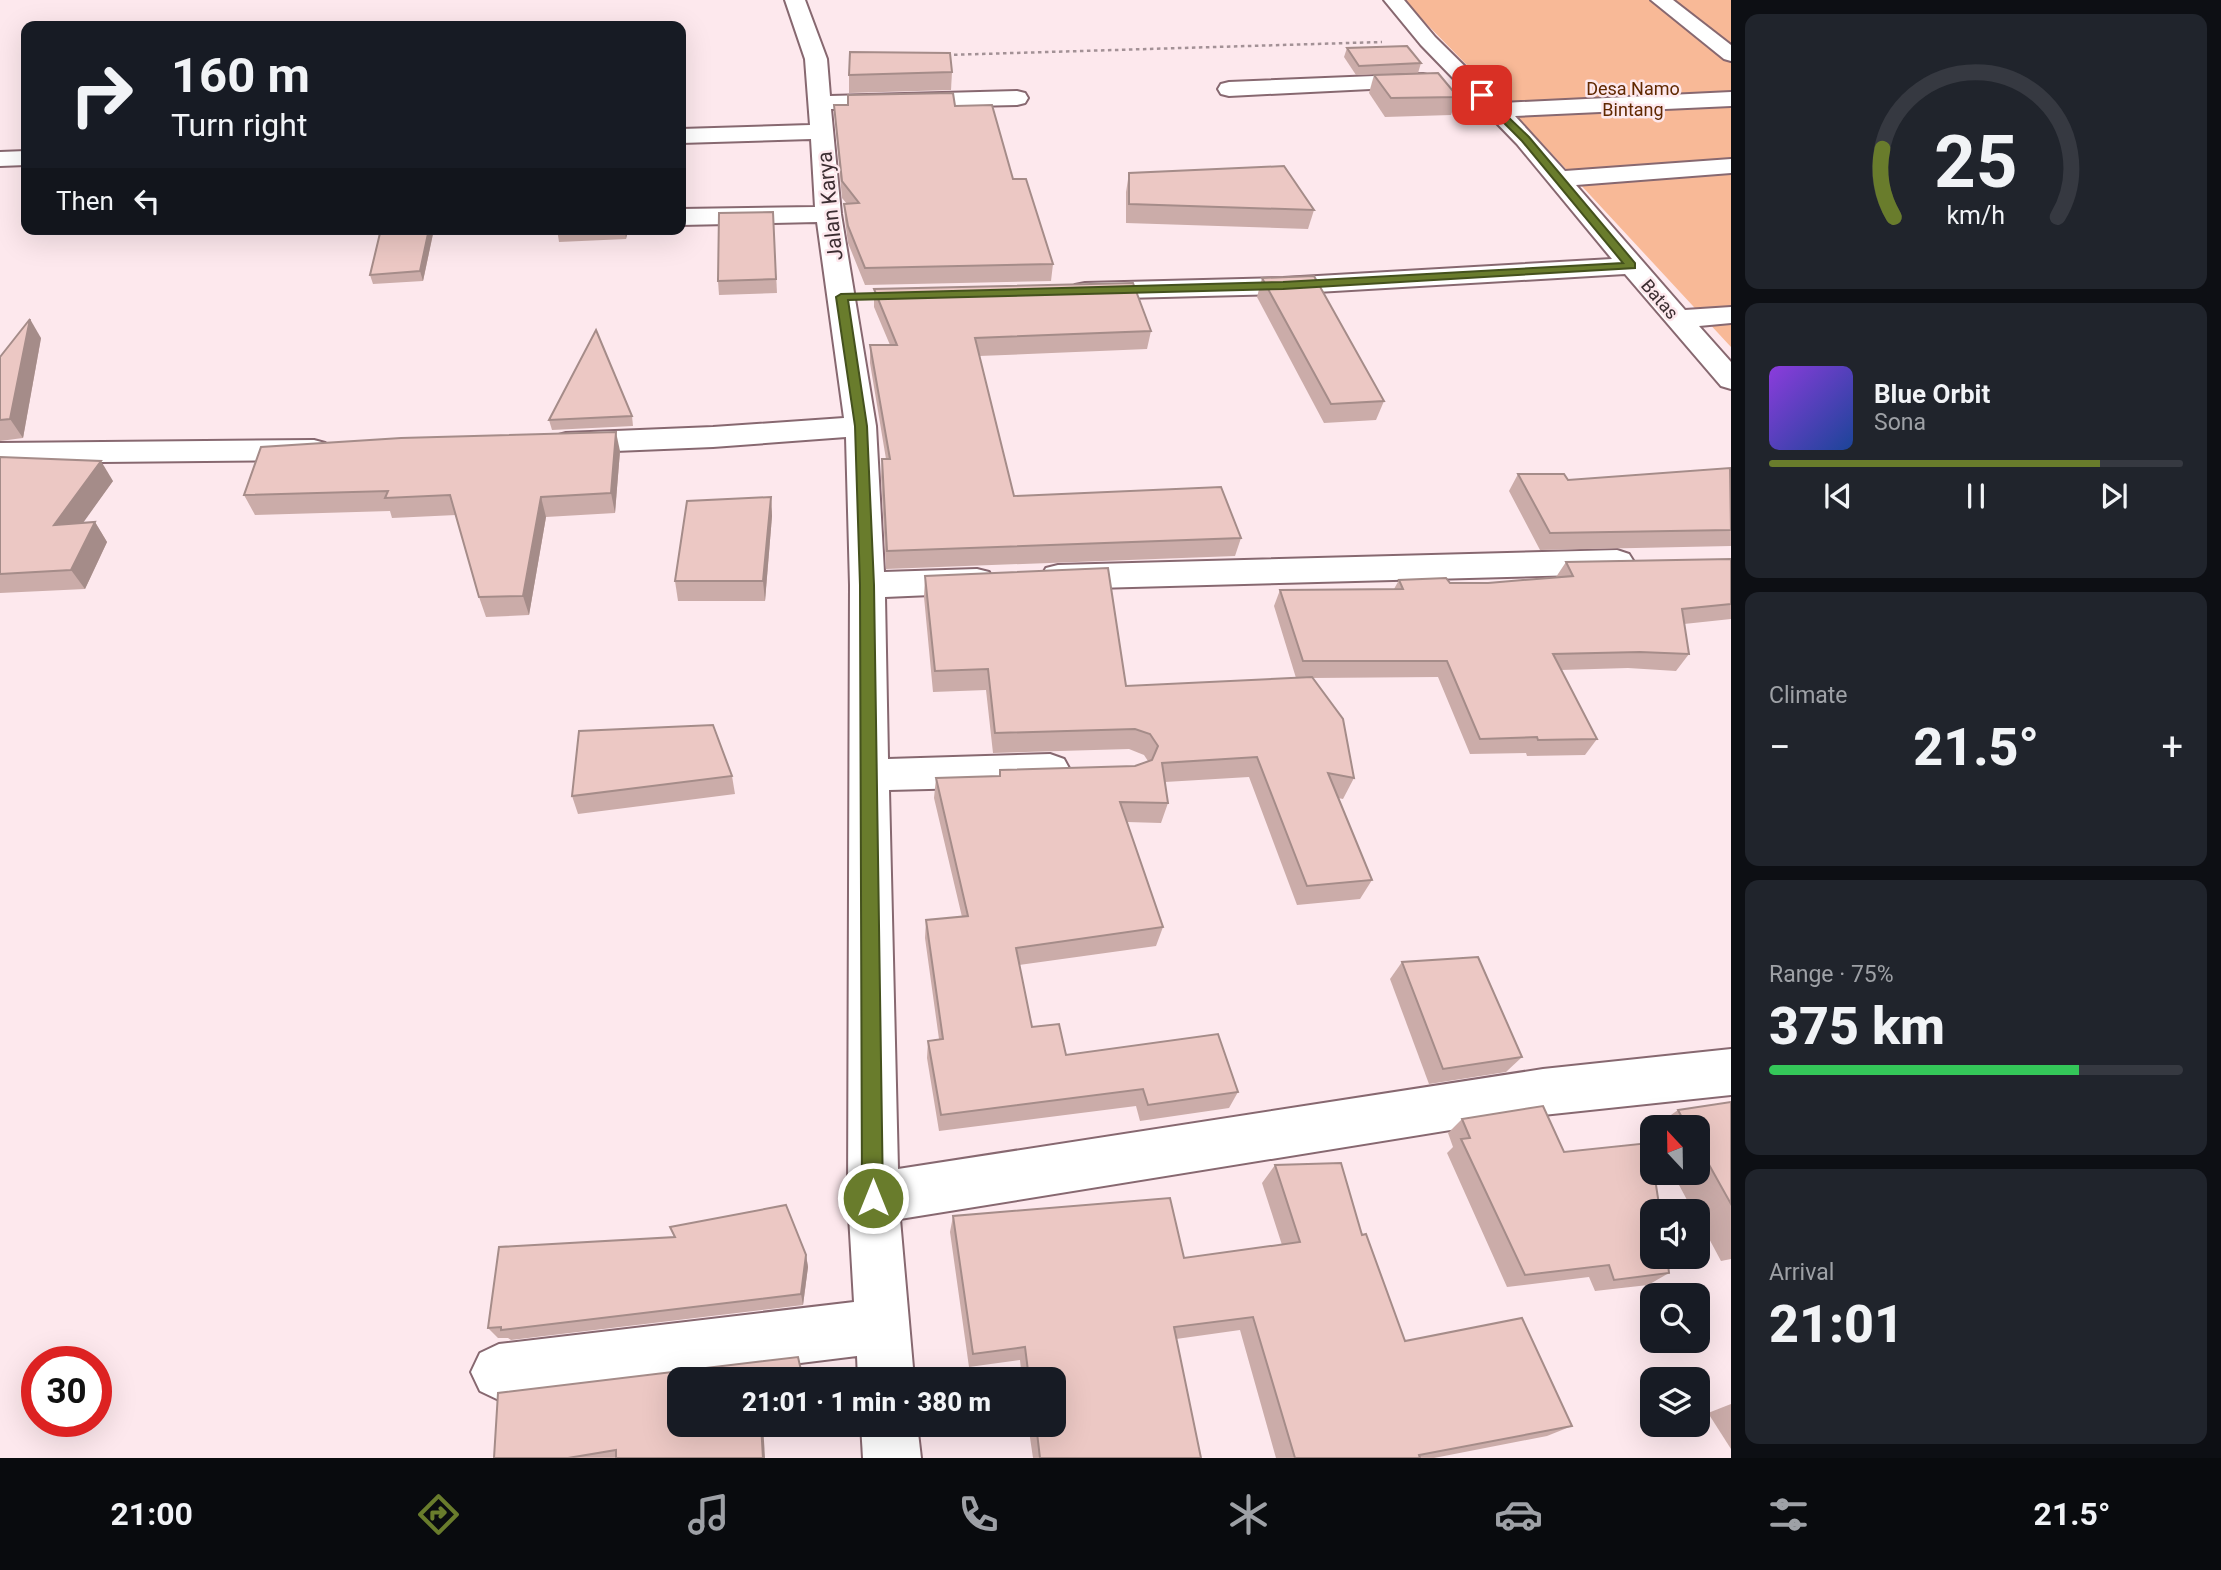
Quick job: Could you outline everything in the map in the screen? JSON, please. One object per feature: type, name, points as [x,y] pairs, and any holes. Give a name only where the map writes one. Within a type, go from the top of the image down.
[{"type":"street","name":"Jalan Karya","points":[[795,0],[816,59],[828,214],[855,297],[867,585],[873,1198],[885,1367]]},
{"type":"street","name":"Batas","points":[[1394,0],[1428,41],[1497,110],[1559,179],[1731,380]]},
{"type":"street","points":[[1661,0],[1731,55]]},
{"type":"street","points":[[1705,35],[1731,34]]},
{"type":"street","points":[[1229,89],[1466,80]]},
{"type":"street","points":[[686,135],[820,117],[1017,98]]},
{"type":"street","points":[[1497,110],[1731,99]]},
{"type":"street","points":[[0,159],[21,158]]},
{"type":"street","points":[[1559,179],[1731,166]]},
{"type":"street","points":[[686,217],[828,214]]},
{"type":"street","points":[[1062,291],[1283,286],[1631,266]]},
{"type":"street","points":[[1678,319],[1731,315]]},
{"type":"street","points":[[544,444],[713,437],[861,426]]},
{"type":"street","points":[[0,453],[342,449]]},
{"type":"street","points":[[867,585],[1215,571],[1643,562]]},
{"type":"street","points":[[869,775],[1088,769]]},
{"type":"street","points":[[873,1198],[1543,1092],[1731,1072]]},
{"type":"street","points":[[499,1372],[883,1326]]},
{"type":"street","points":[[891,1437],[892,1458]]},
{"type":"path","points":[[942,55],[1428,41]]},
{"type":"green space","name":"Desa Namo Bintang","points":[[1403,0],[1731,0],[1731,347],[1514,113]]},
{"type":"building","points":[[1407,46],[1421,63],[1359,66],[1347,48]]},
{"type":"building","points":[[850,52],[950,53],[952,72],[849,75]]},
{"type":"building","points":[[1438,73],[1458,97],[1391,98],[1374,75]]},
{"type":"building","points":[[953,93],[955,106],[992,105],[1013,179],[1026,179],[1053,264],[865,268],[848,226],[844,204],[859,203],[842,181],[834,105],[848,105],[848,95]]},
{"type":"building","points":[[1284,166],[1314,210],[1129,204],[1129,173]]},
{"type":"building","points":[[773,212],[776,279],[718,281],[719,213]]},
{"type":"building","points":[[380,235],[428,235],[420,271],[370,275]]},
{"type":"building","points":[[1314,276],[1384,401],[1331,404],[1262,278]]},
{"type":"building","points":[[1133,283],[1151,331],[975,338],[1014,496],[1221,487],[1241,538],[887,551],[882,459],[890,459],[870,345],[897,345],[874,289]]},
{"type":"building","points":[[30,319],[10,419],[0,420],[0,357]]},
{"type":"building","points":[[596,330],[632,416],[549,420]]},
{"type":"building","points":[[616,432],[611,493],[541,497],[523,596],[479,597],[450,495],[385,498],[388,491],[244,495],[261,447],[401,438]]},
{"type":"building","points":[[0,457],[101,461],[54,525],[95,522],[71,570],[0,574]]},
{"type":"building","points":[[1730,468],[1731,530],[1550,533],[1518,474],[1564,474],[1568,480]]},
{"type":"building","points":[[771,497],[763,581],[675,581],[687,501]]},
{"type":"building","points":[[1731,559],[1731,604],[1682,609],[1689,654],[1553,654],[1597,739],[1480,739],[1447,661],[1303,661],[1280,590],[1403,589],[1399,580],[1446,578],[1450,583],[1488,583],[1573,576],[1566,562]]},
{"type":"building","points":[[1108,568],[1126,686],[1312,677],[1343,719],[1354,778],[1328,773],[1372,880],[1307,886],[1257,757],[1162,763],[1168,803],[1120,802],[1163,927],[1016,948],[1032,1027],[1059,1024],[1066,1055],[1218,1034],[1238,1092],[1148,1105],[1143,1089],[941,1115],[928,1041],[943,1039],[926,920],[968,916],[936,778],[1000,776],[1000,770],[1135,766],[1152,760],[1158,746],[1150,734],[1135,729],[995,733],[988,669],[935,671],[925,576]]},
{"type":"building","points":[[713,725],[732,776],[572,796],[579,731]]},
{"type":"building","points":[[1478,957],[1522,1057],[1443,1069],[1402,962]]},
{"type":"building","points":[[1731,1102],[1731,1204],[1710,1166],[1710,1115],[1681,1115],[1678,1110]]},
{"type":"building","points":[[1543,1106],[1564,1152],[1640,1144],[1640,1185],[1656,1185],[1658,1199],[1640,1199],[1640,1269],[1669,1269],[1669,1273],[1614,1280],[1609,1265],[1525,1275],[1461,1139],[1470,1138],[1462,1119]]},
{"type":"building","points":[[1341,1163],[1362,1235],[1366,1234],[1405,1341],[1522,1318],[1572,1426],[1419,1455],[1420,1458],[1295,1458],[1253,1317],[1174,1327],[1201,1458],[1040,1458],[1038,1437],[1066,1437],[1066,1367],[1028,1367],[1025,1347],[973,1354],[953,1216],[1170,1198],[1184,1258],[1300,1242],[1275,1165]]},
{"type":"building","points":[[786,1205],[806,1255],[801,1294],[501,1330],[501,1327],[488,1328],[499,1247],[675,1237],[670,1227]]},
{"type":"building","points":[[798,1357],[800,1367],[715,1367]]},
{"type":"building","points":[[667,1373],[667,1437],[762,1437],[763,1458],[616,1458],[616,1450],[568,1458],[494,1458],[498,1393]]},
{"type":"route","points":[[873,1198],[867,585],[861,426],[841,297],[1283,286],[1631,266],[1525,139],[1482,95]]}]
